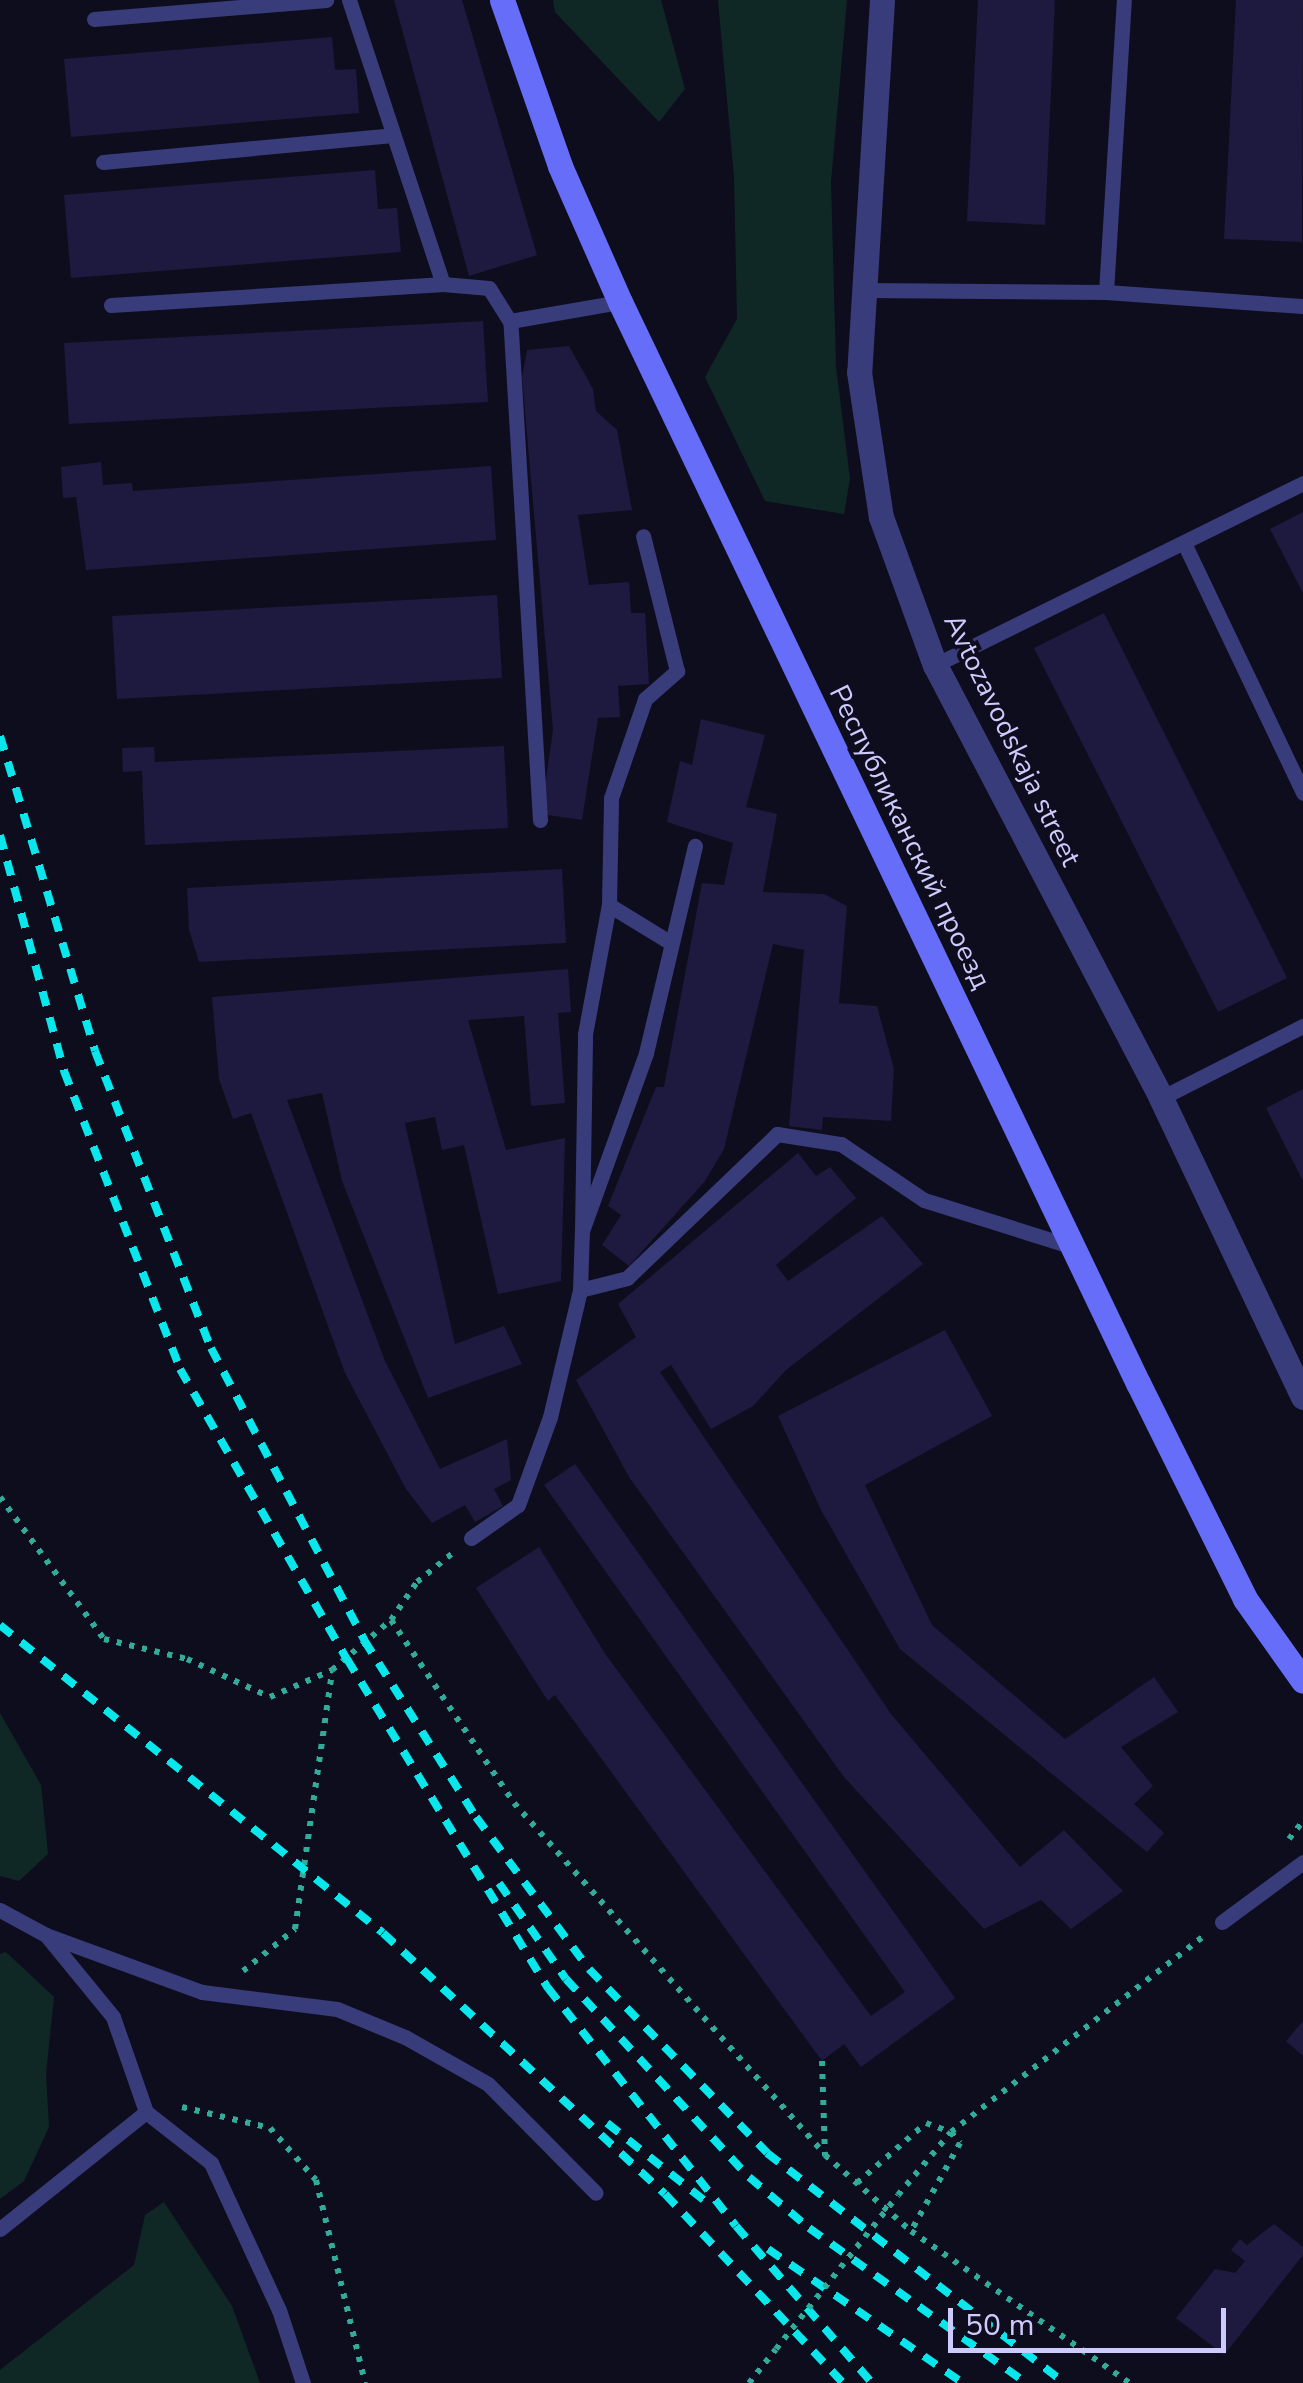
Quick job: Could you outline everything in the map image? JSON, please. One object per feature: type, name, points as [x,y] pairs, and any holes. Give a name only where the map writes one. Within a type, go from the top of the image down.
[{"type":"street","name":"Республиканский проезд","points":[[502,0],[560,166],[620,302],[1073,1248],[1246,1599],[1303,1681]]},
{"type":"street","name":"Avtozavodskaja street","points":[[882,0],[858,372],[881,517],[935,665],[1161,1098],[1303,1396]]},
{"type":"lane","points":[[94,19],[326,0]]},
{"type":"lane","points":[[349,0],[442,284]]},
{"type":"lane","points":[[1106,292],[1124,0]]},
{"type":"lane","points":[[103,162],[393,136]]},
{"type":"lane","points":[[111,304],[442,284],[489,288],[510,322],[540,820]]},
{"type":"lane","points":[[864,290],[1106,292],[1303,306]]},
{"type":"lane","points":[[510,322],[620,302]]},
{"type":"lane","points":[[935,665],[1303,483]]},
{"type":"lane","points":[[471,1538],[518,1504],[550,1417],[580,1290],[586,1034],[609,905],[611,798],[645,699],[677,671],[643,536]]},
{"type":"lane","points":[[1184,543],[1303,793]]},
{"type":"lane","points":[[582,1231],[646,1053],[695,846]]},
{"type":"lane","points":[[609,905],[672,943]]},
{"type":"lane","points":[[1161,1098],[1303,1026]]},
{"type":"lane","points":[[580,1290],[627,1278],[777,1134],[841,1144],[924,1200],[1073,1248]]},
{"type":"lane","points":[[1222,1922],[1303,1862]]},
{"type":"lane","points":[[0,1910],[46,1935],[202,1992],[337,2009],[405,2037],[488,2084],[596,2193]]},
{"type":"lane","points":[[46,1935],[113,2017],[146,2112],[211,2164],[280,2310],[302,2383]]},
{"type":"lane","points":[[0,2229],[146,2112]]},
{"type":"path","points":[[0,1497],[104,1639],[188,1659],[270,1696],[332,1670],[391,1620],[416,1582],[471,1538]]},
{"type":"path","points":[[391,1620],[514,1803],[825,2155],[911,2231],[1130,2383]]},
{"type":"path","points":[[202,1992],[259,1964],[295,1929],[332,1670]]},
{"type":"path","points":[[750,2383],[951,2132],[1222,1922]]},
{"type":"path","points":[[822,2060],[825,2155]]},
{"type":"path","points":[[146,2112],[193,2106],[270,2128],[316,2180],[365,2383]]},
{"type":"path","points":[[858,2184],[926,2123],[951,2132],[960,2142],[911,2231]]},
{"type":"green space","points":[[553,0],[661,0],[685,89],[659,122],[555,12]]},
{"type":"green space","points":[[718,0],[847,0],[831,182],[836,367],[850,479],[844,514],[765,501],[705,377],[737,319],[734,176]]},
{"type":"green space","points":[[0,1713],[41,1785],[48,1854],[19,1881],[0,1876]]},
{"type":"green space","points":[[6,1952],[54,1997],[46,2074],[49,2127],[24,2181],[0,2199],[0,1954]]},
{"type":"green space","points":[[164,2202],[232,2306],[260,2383],[0,2383],[0,2370],[134,2265],[145,2215]]},
{"type":"building","points":[[394,0],[462,0],[537,255],[469,276]]},
{"type":"building","points":[[978,0],[1055,0],[1045,225],[967,221]]},
{"type":"building","points":[[1236,0],[1303,0],[1302,242],[1224,239]]},
{"type":"building","points":[[332,37],[335,70],[356,69],[359,113],[71,137],[64,59]]},
{"type":"building","points":[[375,170],[378,209],[397,208],[401,252],[71,278],[64,195]]},
{"type":"building","points":[[483,321],[488,402],[69,424],[64,343]]},
{"type":"building","points":[[569,346],[593,389],[596,411],[617,430],[632,510],[578,515],[589,585],[629,582],[631,613],[645,613],[649,684],[618,686],[620,717],[598,718],[582,820],[541,814],[553,730],[522,377],[527,350]]},
{"type":"building","points":[[101,462],[103,485],[132,483],[133,491],[491,466],[496,540],[86,570],[76,497],[63,498],[61,467]]},
{"type":"building","points":[[1303,512],[1303,593],[1270,529]]},
{"type":"building","points":[[497,595],[502,678],[117,699],[112,616]]},
{"type":"building","points":[[1104,613],[1287,978],[1218,1012],[1034,648]]},
{"type":"building","points":[[701,719],[765,735],[746,807],[777,814],[763,892],[824,894],[847,906],[839,1003],[877,1006],[894,1069],[891,1121],[823,1117],[822,1130],[789,1126],[804,950],[773,944],[724,1149],[705,1181],[629,1266],[602,1245],[621,1215],[608,1206],[656,1087],[664,1087],[702,883],[724,885],[733,843],[667,822],[680,761],[692,765]]},
{"type":"building","points":[[504,746],[508,828],[145,845],[142,771],[123,772],[122,748],[154,747],[155,762]]},
{"type":"building","points":[[562,869],[566,943],[199,962],[189,930],[187,888]]},
{"type":"building","points":[[568,969],[571,1012],[558,1013],[565,1103],[531,1106],[524,1016],[468,1020],[506,1150],[565,1138],[561,1281],[498,1294],[464,1145],[442,1150],[435,1117],[405,1123],[455,1344],[504,1326],[522,1364],[428,1398],[342,1181],[322,1093],[287,1100],[385,1361],[440,1469],[507,1439],[511,1480],[494,1489],[503,1506],[475,1522],[465,1505],[432,1523],[406,1489],[345,1373],[251,1113],[233,1119],[219,1079],[212,997]]},
{"type":"building","points":[[1303,1089],[1303,1181],[1266,1108]]},
{"type":"building","points":[[798,1153],[816,1176],[830,1167],[856,1198],[776,1265],[788,1281],[882,1216],[923,1264],[786,1370],[753,1406],[711,1429],[671,1365],[660,1372],[891,1714],[1020,1867],[1064,1830],[1123,1891],[1071,1929],[1041,1900],[984,1929],[844,1777],[629,1477],[576,1380],[636,1337],[618,1304]]},
{"type":"building","points":[[945,1330],[992,1416],[865,1485],[932,1625],[1065,1739],[1154,1677],[1178,1712],[1121,1747],[1153,1786],[1134,1804],[1164,1833],[1147,1852],[900,1649],[821,1510],[778,1416]]},
{"type":"building","points":[[575,1464],[955,1998],[861,2067],[844,2044],[822,2061],[555,1695],[548,1701],[476,1588],[539,1547],[606,1655],[871,2016],[905,1992],[544,1485]]},
{"type":"building","points":[[1303,2021],[1303,2056],[1286,2041]]},
{"type":"building","points":[[1274,2224],[1303,2247],[1303,2255],[1224,2355],[1176,2318],[1215,2269],[1235,2273],[1245,2261],[1231,2250],[1240,2239],[1247,2245]]},
{"type":"railway","points":[[0,736],[95,1051],[211,1348],[364,1640],[476,1817],[589,1969],[767,2153],[1065,2383]]},
{"type":"railway","points":[[0,835],[64,1071],[180,1369],[347,1659],[548,1988],[736,2226],[872,2383]]},
{"type":"railway","points":[[0,1625],[383,1933],[665,2194],[843,2383]]},
{"type":"railway","points":[[499,1883],[566,1979],[749,2177],[809,2228],[1026,2383]]},
{"type":"railway","points":[[607,2123],[705,2201]]},
{"type":"railway","points":[[768,2249],[963,2383]]}]
